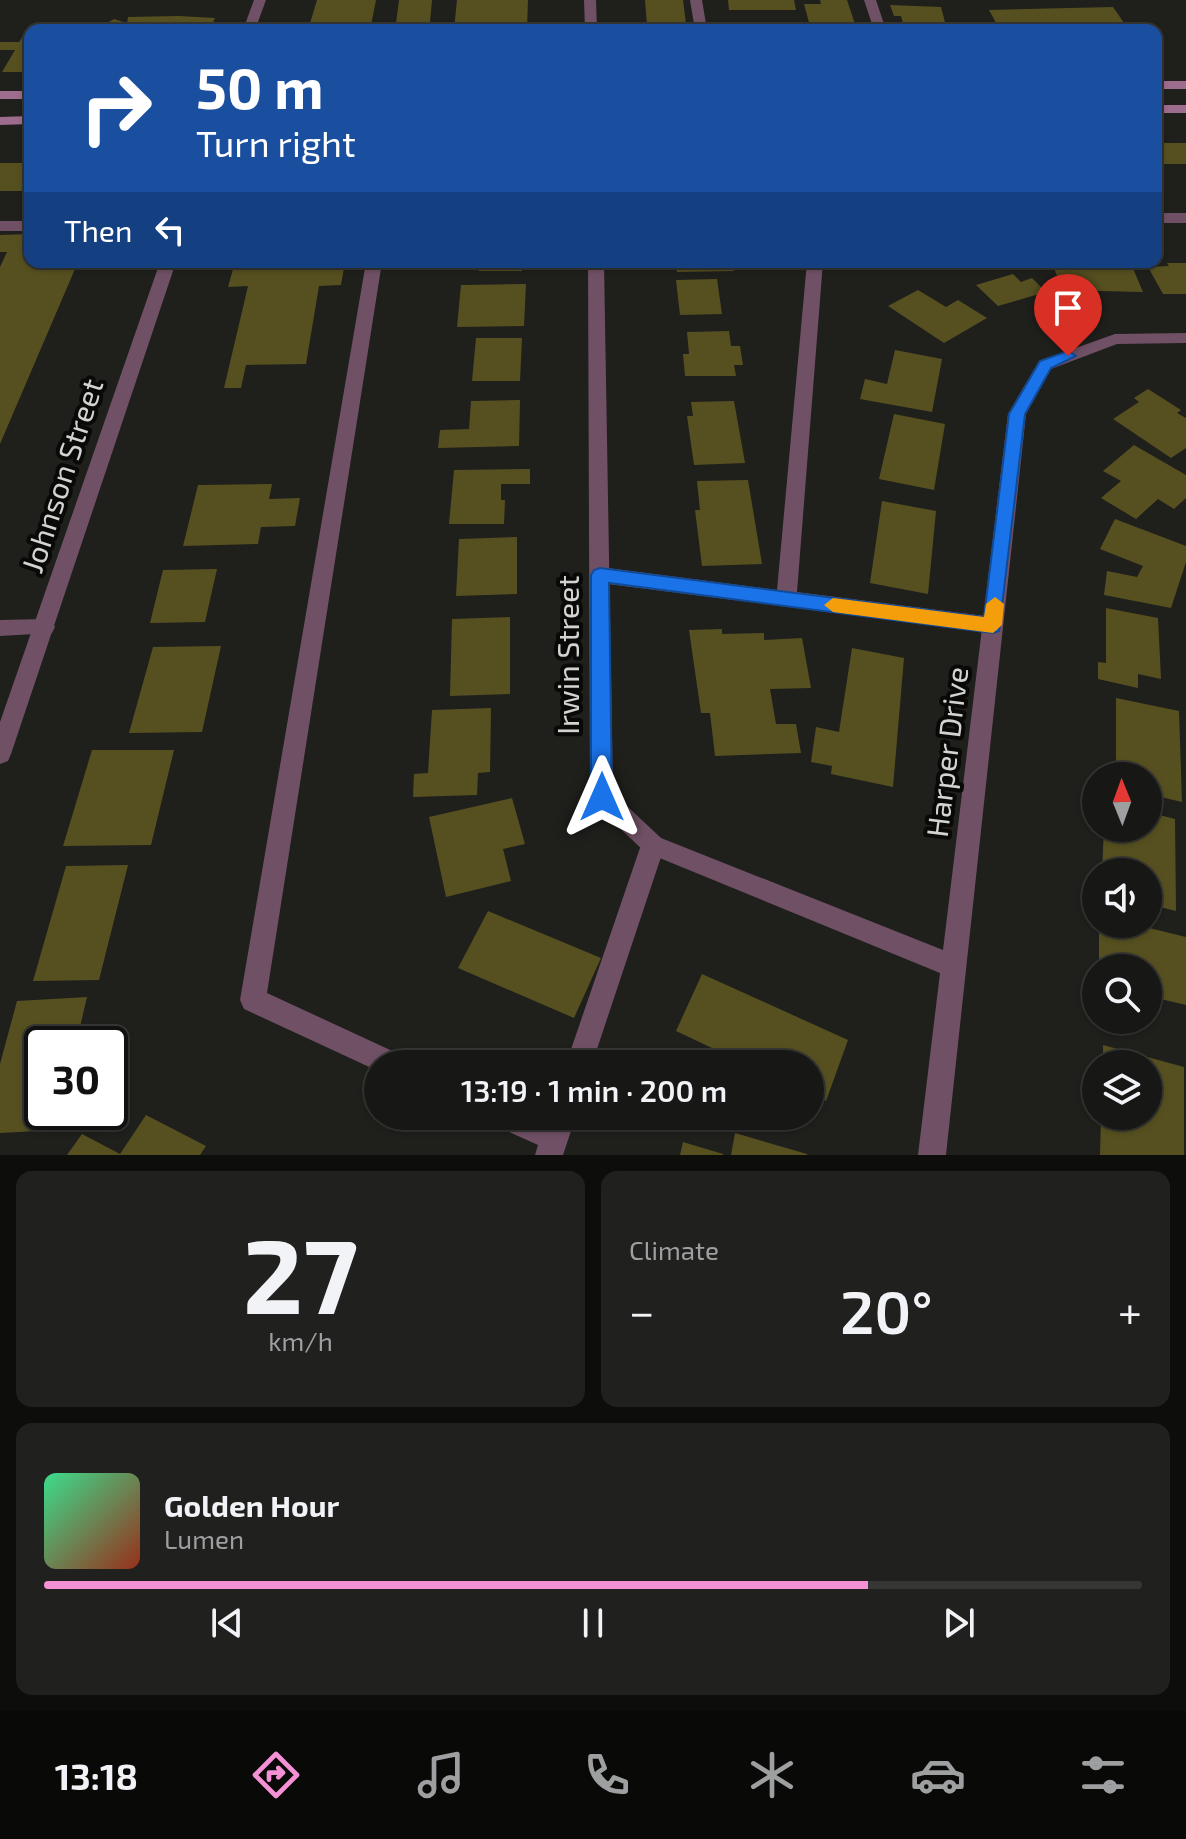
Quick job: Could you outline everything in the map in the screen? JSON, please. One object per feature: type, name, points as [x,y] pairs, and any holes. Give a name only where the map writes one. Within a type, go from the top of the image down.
[{"type":"main road","points":[[1162,85],[1186,85]]},
{"type":"main road","points":[[0,95],[24,95]]},
{"type":"main road","points":[[1162,109],[1186,109]]},
{"type":"main road","points":[[0,121],[24,120]]},
{"type":"street","points":[[251,24],[260,0]]},
{"type":"street","points":[[590,0],[591,24]]},
{"type":"street","points":[[696,0],[700,24]]},
{"type":"street","points":[[870,0],[878,24]]},
{"type":"street","points":[[1162,218],[1186,218]]},
{"type":"street","points":[[0,226],[24,226]]},
{"type":"street","name":"Johnson Street","points":[[0,754],[166,268]]},
{"type":"street","points":[[364,1051],[253,1000],[373,268]]},
{"type":"street","name":"Irwin Street","points":[[596,268],[602,797],[653,845],[953,966]]},
{"type":"street","points":[[786,599],[814,268]]},
{"type":"street","name":"Harper Drive","points":[[932,1155],[1017,414],[1045,365],[1115,339],[1186,338]]},
{"type":"street","points":[[600,575],[993,625]]},
{"type":"street","points":[[0,628],[45,627]]},
{"type":"street","points":[[584,1050],[653,845]]},
{"type":"building","points":[[317,0],[376,0],[371,24],[310,24]]},
{"type":"building","points":[[399,0],[432,0],[430,22],[396,23]]},
{"type":"building","points":[[457,0],[528,0],[527,24],[455,24]]},
{"type":"building","points":[[645,0],[683,0],[686,24],[647,24]]},
{"type":"building","points":[[728,0],[794,0],[796,10],[729,10]]},
{"type":"building","points":[[820,0],[847,0],[855,24],[809,24],[804,4],[821,4]]},
{"type":"building","points":[[890,5],[941,7],[945,24],[903,24],[901,16],[894,16]]},
{"type":"building","points":[[1113,7],[1125,24],[997,24],[989,10]]},
{"type":"building","points":[[128,17],[215,18],[212,24],[107,23],[114,19],[127,23]]},
{"type":"building","points":[[24,34],[24,72],[2,72],[15,50],[0,50],[0,42],[19,42]]},
{"type":"building","points":[[1162,143],[1186,143],[1186,164],[1164,164]]},
{"type":"building","points":[[0,163],[24,163],[24,191],[0,191]]},
{"type":"building","points":[[24,234],[24,268],[75,268],[0,444],[0,267],[7,252],[0,252],[0,235]]},
{"type":"building","points":[[1167,263],[1186,263],[1186,294],[1163,294],[1149,268],[1169,266]]},
{"type":"building","points":[[233,268],[344,268],[341,285],[319,286],[306,364],[246,365],[241,388],[224,388],[248,286],[228,287]]},
{"type":"building","points":[[479,268],[522,268],[522,271],[479,271]]},
{"type":"building","points":[[677,268],[734,268],[734,271],[677,272]]},
{"type":"building","points":[[1054,268],[1133,268],[1143,292],[1062,290]]},
{"type":"building","points":[[1013,274],[1021,282],[1032,278],[1046,292],[998,306],[976,285]]},
{"type":"building","points":[[717,279],[722,314],[680,315],[676,280]]},
{"type":"building","points":[[526,284],[524,326],[457,327],[461,285]]},
{"type":"building","points":[[918,290],[946,307],[958,300],[987,318],[944,343],[888,306]]},
{"type":"building","points":[[729,331],[731,346],[740,346],[743,365],[734,365],[736,376],[685,376],[683,354],[689,354],[687,332]]},
{"type":"building","points":[[476,338],[522,338],[520,381],[472,381]]},
{"type":"building","points":[[895,350],[942,359],[932,412],[860,399],[865,379],[887,384]]},
{"type":"building","points":[[1148,389],[1181,410],[1177,413],[1186,418],[1186,448],[1171,458],[1113,419],[1139,402],[1134,398]]},
{"type":"building","points":[[520,400],[519,446],[438,448],[440,430],[469,429],[471,401]]},
{"type":"building","points":[[734,401],[745,463],[694,465],[687,416],[693,416],[691,402]]},
{"type":"building","points":[[894,414],[945,424],[934,490],[879,479]]},
{"type":"building","points":[[1134,445],[1186,475],[1186,498],[1174,509],[1158,499],[1136,519],[1101,498],[1121,481],[1103,471]]},
{"type":"building","points":[[530,469],[530,484],[501,484],[501,500],[505,500],[504,524],[449,524],[454,470]]},
{"type":"building","points":[[748,480],[762,564],[702,566],[695,510],[700,510],[697,481]]},
{"type":"building","points":[[272,484],[269,499],[300,498],[295,526],[261,527],[258,544],[183,546],[198,485]]},
{"type":"building","points":[[882,501],[936,511],[928,594],[870,583]]},
{"type":"building","points":[[1115,519],[1186,546],[1186,562],[1171,608],[1104,595],[1107,571],[1137,577],[1143,566],[1100,549]]},
{"type":"building","points":[[517,537],[517,594],[456,596],[459,539]]},
{"type":"building","points":[[217,569],[205,622],[150,623],[163,570]]},
{"type":"building","points":[[1106,608],[1158,618],[1161,679],[1138,674],[1138,688],[1098,679],[1098,662],[1106,663]]},
{"type":"building","points":[[510,617],[510,694],[450,696],[452,619]]},
{"type":"building","points":[[722,629],[722,634],[764,633],[764,640],[802,638],[811,688],[770,689],[776,724],[796,724],[801,753],[715,756],[710,713],[701,713],[689,630]]},
{"type":"building","points":[[221,646],[202,732],[129,733],[153,647]]},
{"type":"building","points":[[852,648],[904,658],[893,787],[831,774],[832,766],[811,762],[816,727],[839,732]]},
{"type":"building","points":[[1116,698],[1179,711],[1182,802],[1162,797],[1162,762],[1116,762]]},
{"type":"building","points":[[491,708],[490,772],[478,773],[477,795],[413,797],[414,774],[428,773],[432,710]]},
{"type":"building","points":[[92,750],[174,750],[151,845],[63,846]]},
{"type":"building","points":[[512,798],[525,844],[503,849],[511,881],[446,897],[429,817]]},
{"type":"building","points":[[1162,816],[1175,819],[1176,911],[1162,908],[1162,858],[1103,858],[1103,842],[1162,842]]},
{"type":"building","points":[[128,865],[99,980],[33,981],[66,866]]},
{"type":"building","points":[[488,911],[601,958],[574,1018],[458,968]]},
{"type":"building","points":[[1162,931],[1186,937],[1186,1005],[1162,999],[1162,954],[1099,954],[1099,938],[1162,938]]},
{"type":"building","points":[[702,974],[848,1040],[826,1101],[824,1050],[716,1050],[676,1031]]},
{"type":"building","points":[[87,997],[80,1026],[24,1026],[24,1130],[56,1130],[0,1133],[0,1064],[17,1001]]},
{"type":"building","points":[[1103,1045],[1121,1050],[1103,1050]]},
{"type":"building","points":[[1162,1061],[1184,1067],[1184,1155],[1100,1155],[1101,1130],[1162,1130]]},
{"type":"building","points":[[146,1115],[206,1146],[200,1155],[67,1155],[82,1134],[120,1154]]},
{"type":"building","points":[[735,1133],[807,1154],[807,1155],[731,1155]]},
{"type":"building","points":[[683,1142],[723,1154],[723,1155],[680,1155]]},
{"type":"slow traffic","points":[[833,605],[993,625],[995,604]]},
{"type":"route","points":[[602,797],[600,575],[993,625],[1017,414],[1045,365],[1068,356]]}]
